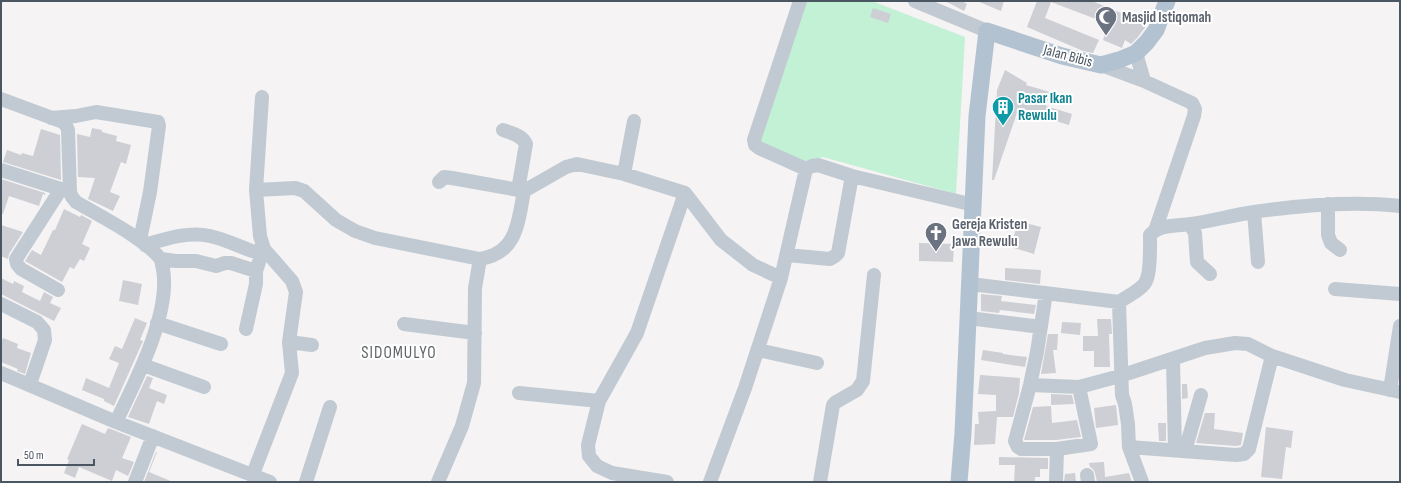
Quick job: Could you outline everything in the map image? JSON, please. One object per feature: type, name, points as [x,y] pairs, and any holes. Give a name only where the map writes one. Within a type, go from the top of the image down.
[{"type":"main road","name":"Jalan Bibis","points":[[987,31],[1062,56],[1101,65],[1120,60],[1136,53],[1156,30],[1167,1]]},
{"type":"main road","points":[[959,482],[963,433],[977,116],[987,31]]},
{"type":"street","points":[[800,1],[754,140],[759,148],[806,169]]},
{"type":"street","points":[[915,1],[987,31]]},
{"type":"street","points":[[1136,53],[1144,81]]},
{"type":"street","points":[[1101,65],[1144,81],[1192,103],[1195,109],[1194,116],[1155,231]]},
{"type":"street","points":[[253,474],[292,373],[289,342],[296,292],[292,281],[265,250],[260,236],[256,190],[262,97]]},
{"type":"street","points":[[1,99],[63,122],[68,130],[65,190],[16,259],[16,262],[21,268],[58,290]]},
{"type":"street","points":[[51,118],[76,116],[96,112],[158,122],[159,126],[142,242]]},
{"type":"street","points":[[624,174],[634,121]]},
{"type":"street","points":[[256,190],[295,188],[304,191],[336,220],[355,231],[375,238],[480,259],[489,258],[499,254],[509,245],[517,226],[521,191],[526,144],[520,137],[503,130]]},
{"type":"street","points":[[439,182],[444,177],[521,191],[566,167],[578,164],[624,174],[685,194],[722,240],[753,265],[781,278]]},
{"type":"street","points":[[806,169],[818,165],[852,176],[974,205]]},
{"type":"street","points":[[710,482],[745,388],[781,278],[806,169]]},
{"type":"street","points":[[1,170],[65,190],[76,202],[142,242],[161,259],[196,261],[216,266],[230,263],[256,271]]},
{"type":"street","points":[[787,255],[830,259],[838,253],[852,176]]},
{"type":"street","points":[[667,482],[612,473],[597,466],[589,456],[588,445],[599,401],[637,333],[685,194]]},
{"type":"street","points":[[1328,204],[1328,235],[1331,243],[1340,250]]},
{"type":"street","points":[[970,284],[1119,302],[1146,282],[1148,273],[1150,235],[1161,228],[1254,212],[1328,204],[1400,206]]},
{"type":"street","points":[[1254,212],[1258,262]]},
{"type":"street","points":[[1190,224],[1195,233],[1197,262],[1210,274]]},
{"type":"street","points":[[142,242],[173,236],[196,235],[209,236],[252,251],[258,252],[265,250]]},
{"type":"street","points":[[246,329],[256,284],[256,271],[265,250]]},
{"type":"street","points":[[116,422],[143,365],[157,323],[164,294],[164,277],[161,259]]},
{"type":"street","points":[[438,482],[462,426],[474,383],[475,288],[480,259]]},
{"type":"street","points":[[820,482],[833,405],[857,390],[863,381],[874,275]]},
{"type":"street","points":[[1335,289],[1400,294]]},
{"type":"street","points":[[1046,293],[1030,385],[1015,441],[1016,445],[1021,448],[1058,449],[1091,444],[1079,387]]},
{"type":"street","points":[[1119,302],[1120,376],[1122,396],[1125,404],[1128,424],[1129,447],[1142,482]]},
{"type":"street","points":[[1,304],[37,322],[44,330],[45,340],[30,384]]},
{"type":"street","points":[[968,318],[1041,327]]},
{"type":"street","points":[[157,323],[221,344]]},
{"type":"street","points":[[404,324],[475,333]]},
{"type":"street","points":[[1030,385],[1079,387],[1120,376],[1205,348],[1234,343],[1248,344],[1272,356],[1345,380],[1395,391],[1400,326]]},
{"type":"street","points":[[289,342],[312,345]]},
{"type":"street","points":[[758,350],[818,363]]},
{"type":"street","points":[[1129,447],[1236,455],[1244,454],[1249,449],[1272,356]]},
{"type":"street","points":[[1173,359],[1180,451]]},
{"type":"street","points":[[143,365],[204,387]]},
{"type":"street","points":[[1,373],[30,384],[116,422],[253,474],[270,482]]},
{"type":"street","points":[[519,393],[599,401]]},
{"type":"street","points":[[1180,451],[1201,395]]},
{"type":"street","points":[[306,482],[330,407]]},
{"type":"street","points":[[135,482],[153,436]]},
{"type":"street","points":[[1056,482],[1058,449]]},
{"type":"green space","points":[[805,1],[872,1],[965,37],[956,194],[823,157],[800,164],[756,148]]},
{"type":"building","points":[[945,1],[962,1],[967,4],[964,11]]},
{"type":"building","points":[[977,1],[1004,1],[1001,11]]},
{"type":"building","points":[[1037,1],[1092,1],[1136,19],[1137,16],[1148,21],[1138,37],[1131,44],[1125,40],[1122,48],[1103,40],[1109,24],[1051,2],[1045,18],[1099,40],[1093,53],[1083,51],[1027,27]]},
{"type":"building","points":[[873,8],[891,14],[888,23],[870,17]]},
{"type":"building","name":"Pasar Ikan Rewulu","points":[[1005,70],[1027,83],[1026,85],[1050,92],[1046,106],[1072,114],[1069,125],[1018,110],[994,180],[992,180],[997,90]]},
{"type":"building","points":[[92,128],[117,136],[116,141],[131,145],[126,164],[121,162],[110,192],[120,196],[113,211],[88,199],[95,178],[78,177],[77,134],[90,137]]},
{"type":"building","points":[[41,129],[60,135],[61,180],[3,162],[7,150],[21,155],[22,153],[33,156]]},
{"type":"building","points":[[1,179],[45,193],[45,195],[43,194],[39,206],[9,196],[3,214],[1,214]]},
{"type":"building","points":[[64,209],[92,221],[82,244],[90,248],[84,261],[80,259],[74,269],[70,267],[62,282],[25,261],[32,250],[41,255],[53,230],[55,230]]},
{"type":"building","points":[[1018,221],[1041,227],[1034,254],[1011,247]]},
{"type":"building","points":[[1,225],[23,232],[9,254],[8,259],[1,256]]},
{"type":"building","name":"Gereja Kristen Jawa Rewulu","points":[[919,243],[954,244],[953,262],[919,261]]},
{"type":"building","points":[[1005,268],[1041,270],[1040,284],[1005,280]]},
{"type":"building","points":[[1,278],[13,284],[14,281],[24,286],[22,292],[40,301],[44,292],[53,297],[50,303],[61,308],[54,321],[1,294]]},
{"type":"building","points":[[123,280],[142,284],[138,305],[119,301]]},
{"type":"building","points":[[981,294],[1002,296],[1001,301],[1036,305],[1034,314],[1000,310],[999,313],[981,311]]},
{"type":"building","points":[[135,318],[147,323],[140,340],[143,341],[114,406],[104,401],[104,399],[82,390],[86,378],[109,388],[119,363],[109,359],[115,346],[122,349]]},
{"type":"building","points":[[1097,319],[1111,319],[1112,334],[1109,334],[1110,367],[1094,367],[1094,351],[1083,351],[1083,336],[1098,336]]},
{"type":"building","points":[[1062,322],[1081,323],[1080,335],[1061,333]]},
{"type":"building","points":[[1048,334],[1058,334],[1057,350],[1053,350],[1056,373],[1041,374]]},
{"type":"building","points":[[3,338],[18,344],[17,348],[31,353],[25,374],[17,371],[18,369],[1,362],[1,344]]},
{"type":"building","points":[[983,350],[1027,357],[1025,367],[981,360]]},
{"type":"building","points":[[980,375],[1020,378],[1019,393],[1013,417],[997,417],[995,444],[974,445],[975,424],[979,424],[978,412],[996,411],[996,395],[978,394]]},
{"type":"building","points":[[147,376],[153,378],[149,388],[167,395],[164,404],[157,401],[149,424],[128,417]]},
{"type":"building","points":[[1182,384],[1187,384],[1188,398],[1182,399]]},
{"type":"building","points":[[1051,394],[1072,395],[1074,404],[1051,405]]},
{"type":"building","points":[[1116,405],[1118,425],[1096,428],[1094,408]]},
{"type":"building","points":[[1051,406],[1052,423],[1077,420],[1081,437],[1056,440],[1024,440],[1033,407]]},
{"type":"building","points":[[1205,413],[1215,413],[1214,429],[1243,433],[1241,445],[1236,446],[1196,443]]},
{"type":"building","points":[[1158,423],[1166,423],[1166,441],[1159,441]]},
{"type":"building","points":[[82,424],[105,434],[108,428],[131,437],[122,458],[134,462],[128,476],[116,470],[112,481],[79,467],[75,478],[64,473],[69,460],[67,459]]},
{"type":"building","points":[[1266,427],[1293,431],[1291,448],[1286,447],[1282,479],[1261,477]]},
{"type":"building","points":[[156,452],[149,472],[173,482],[144,482]]},
{"type":"building","points":[[999,457],[1048,458],[1048,469],[1040,469],[1040,477],[1035,477],[1035,482],[1014,482],[1015,465],[999,465]]},
{"type":"building","points":[[1104,462],[1105,477],[1129,473],[1132,482],[1097,482],[1095,473],[1090,467],[1089,463]]},
{"type":"building","points":[[1075,473],[1076,482],[1064,482],[1065,474]]},
{"type":"place","name":"Masjid Istiqomah","points":[[1106,36]]},
{"type":"place","name":"Pasar Ikan Rewulu","points":[[1003,126]]},
{"type":"place","name":"Gereja Kristen Jawa Rewulu","points":[[936,252]]},
{"type":"district","name":"SIDOMULYO","points":[[399,353]]}]
